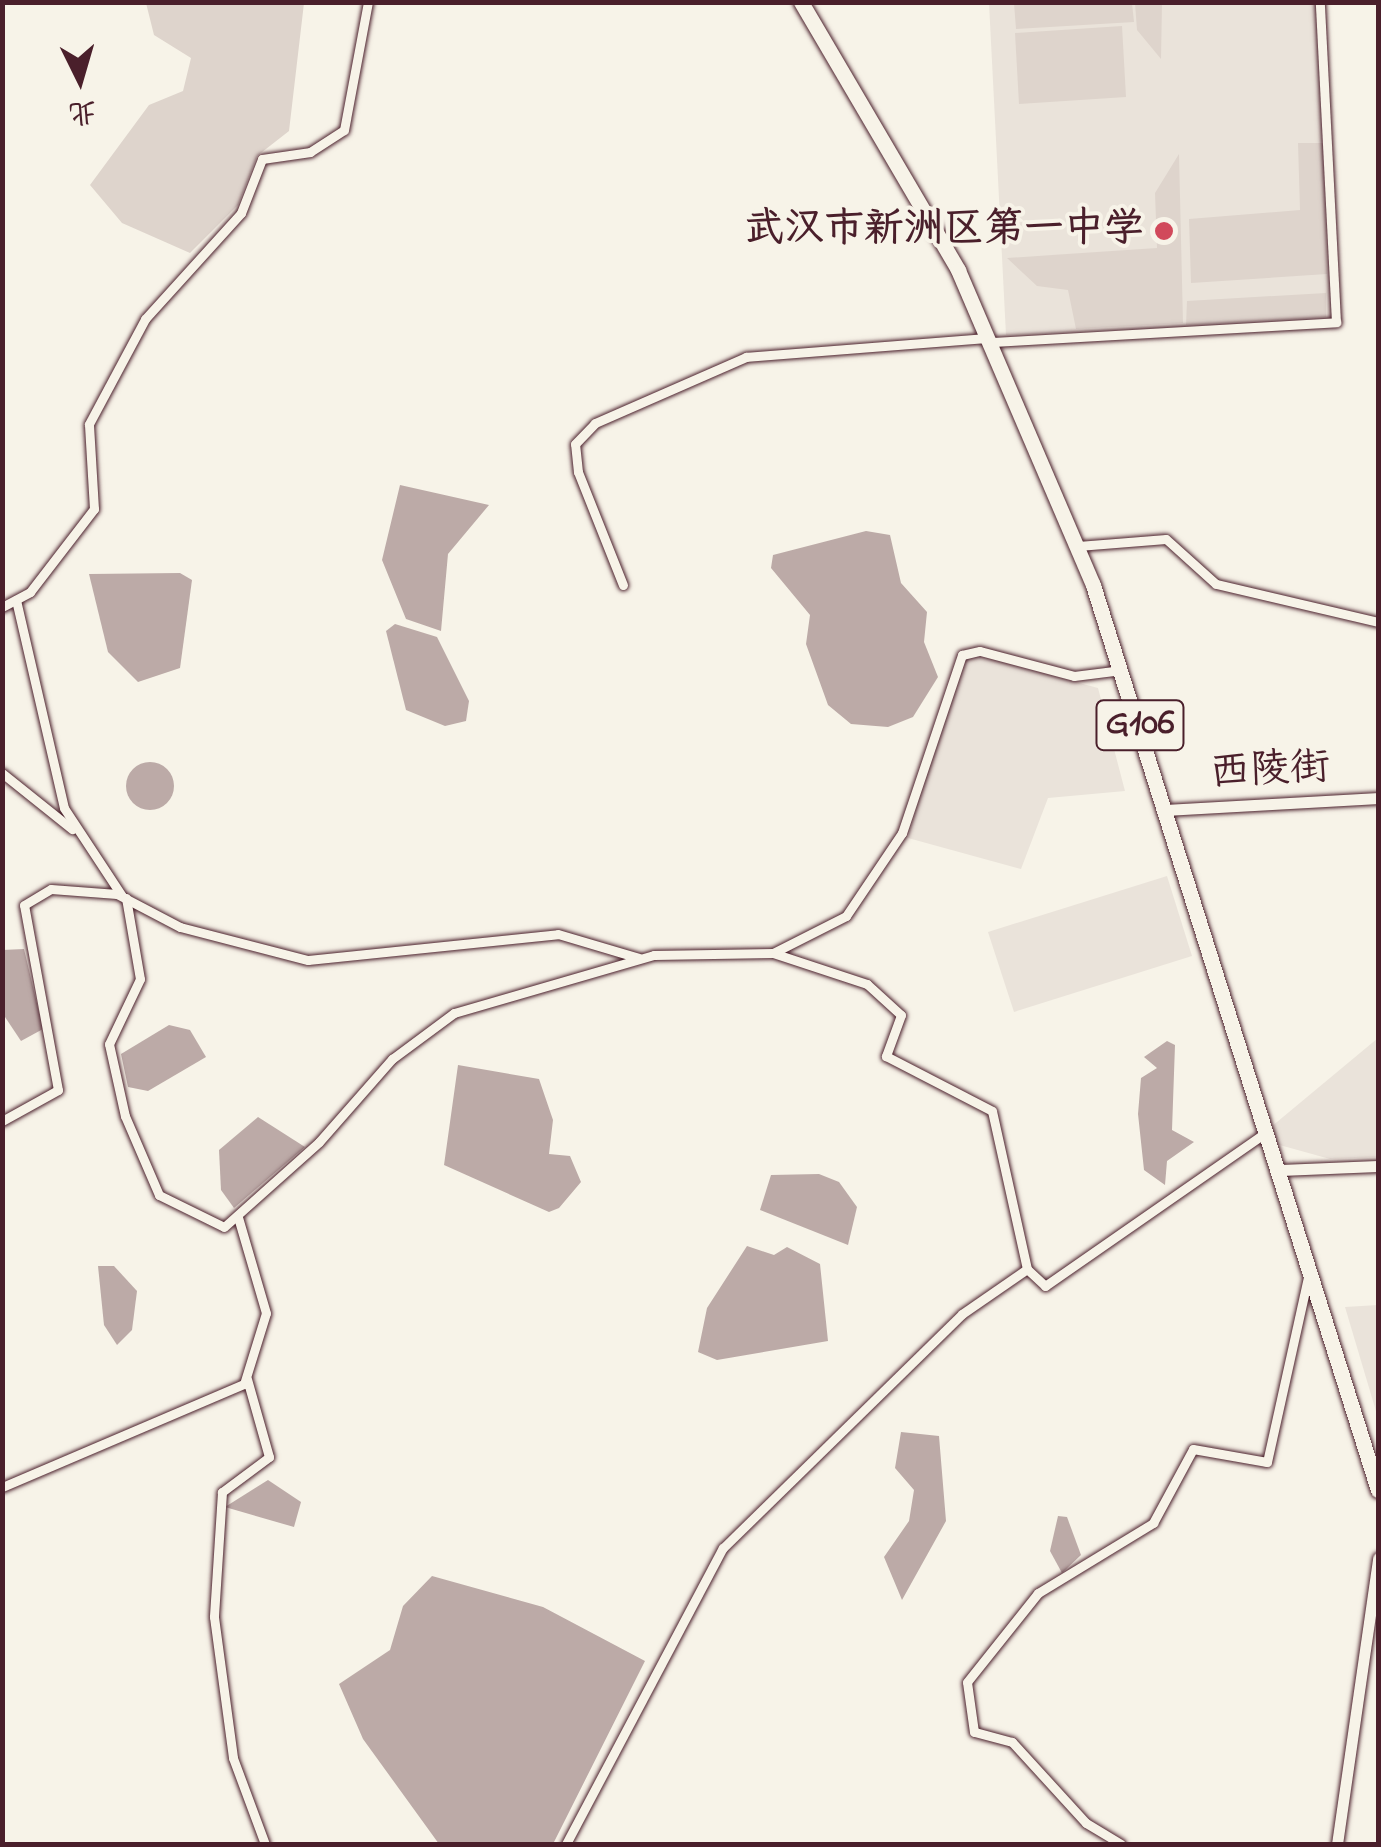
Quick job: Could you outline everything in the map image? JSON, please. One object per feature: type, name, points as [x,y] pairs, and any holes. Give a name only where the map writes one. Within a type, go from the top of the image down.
[{"type":"highway","name":"G106","points":[[801,2],[897,154],[992,340],[1078,546],[1123,670],[1378,1490]]},
{"type":"street","points":[[2,607],[16,600],[94,508],[89,424],[145,319],[241,213],[262,159],[310,152],[344,130],[368,2]]},
{"type":"street","points":[[623,585],[578,472],[576,444],[594,424],[746,357],[1336,322],[1320,2]]},
{"type":"street","points":[[1078,546],[1166,539],[1216,584],[1378,622]]},
{"type":"street","points":[[16,600],[74,830]]},
{"type":"street","points":[[773,953],[846,916],[885,866],[958,657],[980,651],[1081,676],[1123,670]]},
{"type":"street","points":[[2,772],[74,830],[124,897],[140,979],[109,1044],[136,1148],[157,1192],[214,1228],[238,1217],[436,1023],[638,958],[773,953],[867,984],[901,1014],[886,1056],[992,1112],[1027,1269],[1045,1286],[1070,1274],[1092,1249],[1267,1131]]},
{"type":"street","name":"西陵街","points":[[1166,810],[1378,798]]},
{"type":"street","points":[[2,1121],[37,1108],[59,1086],[25,902],[59,889],[124,897],[180,927],[308,960],[365,961],[426,945],[548,934],[638,958]]},
{"type":"street","points":[[1280,1170],[1378,1166]]},
{"type":"street","points":[[238,1217],[266,1313],[247,1379],[269,1457],[222,1492],[214,1617],[232,1758],[265,1844]]},
{"type":"street","points":[[566,1844],[724,1548],[962,1314],[1027,1269]]},
{"type":"street","points":[[1121,1844],[1086,1823],[1012,1742],[973,1731],[966,1682],[1032,1597],[1154,1523],[1193,1449],[1267,1462],[1298,1296],[1312,1270]]},
{"type":"street","points":[[2,1487],[188,1414],[247,1379]]},
{"type":"street","points":[[1337,1844],[1378,1558]]},
{"type":"shaded area","points":[[146,3],[304,3],[289,131],[257,156],[238,205],[190,253],[122,223],[90,185],[149,105],[183,91],[191,58],[154,35]]},
{"type":"shaded area","name":"武汉市新洲区第一中学","points":[[989,3],[1316,3],[1333,320],[1006,335]]},
{"type":"shaded area","points":[[1014,3],[1132,3],[1134,22],[1016,29]]},
{"type":"shaded area","points":[[1135,3],[1162,3],[1161,59],[1137,30]]},
{"type":"shaded area","points":[[1122,26],[1126,97],[1019,104],[1015,33]]},
{"type":"shaded area","points":[[1298,143],[1323,143],[1327,274],[1191,283],[1189,219],[1300,210]]},
{"type":"shaded area","points":[[1179,154],[1183,323],[1076,329],[1068,290],[1037,286],[1007,258],[1157,248],[1155,193]]},
{"type":"shaded area","points":[[1326,293],[1326,317],[1186,325],[1187,301]]},
{"type":"shaded area","points":[[400,485],[489,505],[448,554],[441,631],[406,619],[382,560]]},
{"type":"shaded area","points":[[866,531],[890,535],[901,583],[927,612],[924,642],[938,677],[913,717],[888,727],[851,724],[828,705],[806,644],[810,615],[771,568],[773,555]]},
{"type":"shaded area","points":[[180,573],[192,580],[180,668],[138,682],[108,652],[89,574]]},
{"type":"shaded area","points":[[395,624],[437,637],[469,701],[466,721],[445,726],[406,710],[386,631]]},
{"type":"shaded area","points":[[971,654],[1098,688],[1125,791],[1048,798],[1021,869],[908,838],[957,662]]},
{"type":"shaded area","points":[[150,762],[167,769],[174,786],[167,803],[150,810],[133,803],[126,786],[133,769]]},
{"type":"shaded area","points":[[1167,876],[1192,956],[1014,1012],[988,932]]},
{"type":"shaded area","points":[[24,949],[43,1029],[21,1041],[3,1014],[2,950]]},
{"type":"shaded area","points":[[169,1025],[190,1030],[206,1057],[148,1091],[128,1087],[121,1054]]},
{"type":"shaded area","points":[[1378,1038],[1378,1157],[1330,1159],[1276,1144],[1271,1127]]},
{"type":"shaded area","points":[[1167,1041],[1175,1045],[1172,1130],[1194,1142],[1167,1161],[1165,1185],[1144,1170],[1138,1114],[1141,1078],[1157,1068],[1144,1057]]},
{"type":"shaded area","points":[[458,1065],[539,1079],[553,1120],[549,1154],[570,1156],[581,1182],[559,1208],[549,1212],[444,1165]]},
{"type":"shaded area","points":[[258,1117],[305,1147],[234,1208],[221,1190],[219,1150]]},
{"type":"shaded area","points":[[819,1174],[839,1182],[857,1207],[848,1245],[760,1210],[771,1175]]},
{"type":"shaded area","points":[[747,1246],[774,1255],[787,1247],[820,1264],[828,1341],[717,1360],[698,1352],[707,1308]]},
{"type":"shaded area","points":[[98,1266],[114,1266],[137,1291],[132,1330],[117,1345],[104,1325]]},
{"type":"shaded area","points":[[1378,1305],[1378,1418],[1345,1307]]},
{"type":"shaded area","points":[[901,1432],[939,1436],[946,1521],[902,1600],[884,1557],[909,1521],[914,1490],[895,1468]]},
{"type":"shaded area","points":[[268,1480],[301,1502],[294,1527],[225,1507]]},
{"type":"shaded area","points":[[1058,1516],[1067,1517],[1081,1555],[1062,1573],[1050,1551]]},
{"type":"shaded area","points":[[432,1576],[543,1607],[645,1661],[553,1844],[439,1844],[363,1739],[339,1684],[390,1650],[403,1606]]},
{"type":"place","name":"武汉市新洲区第一中学","points":[[1164,231]]}]
